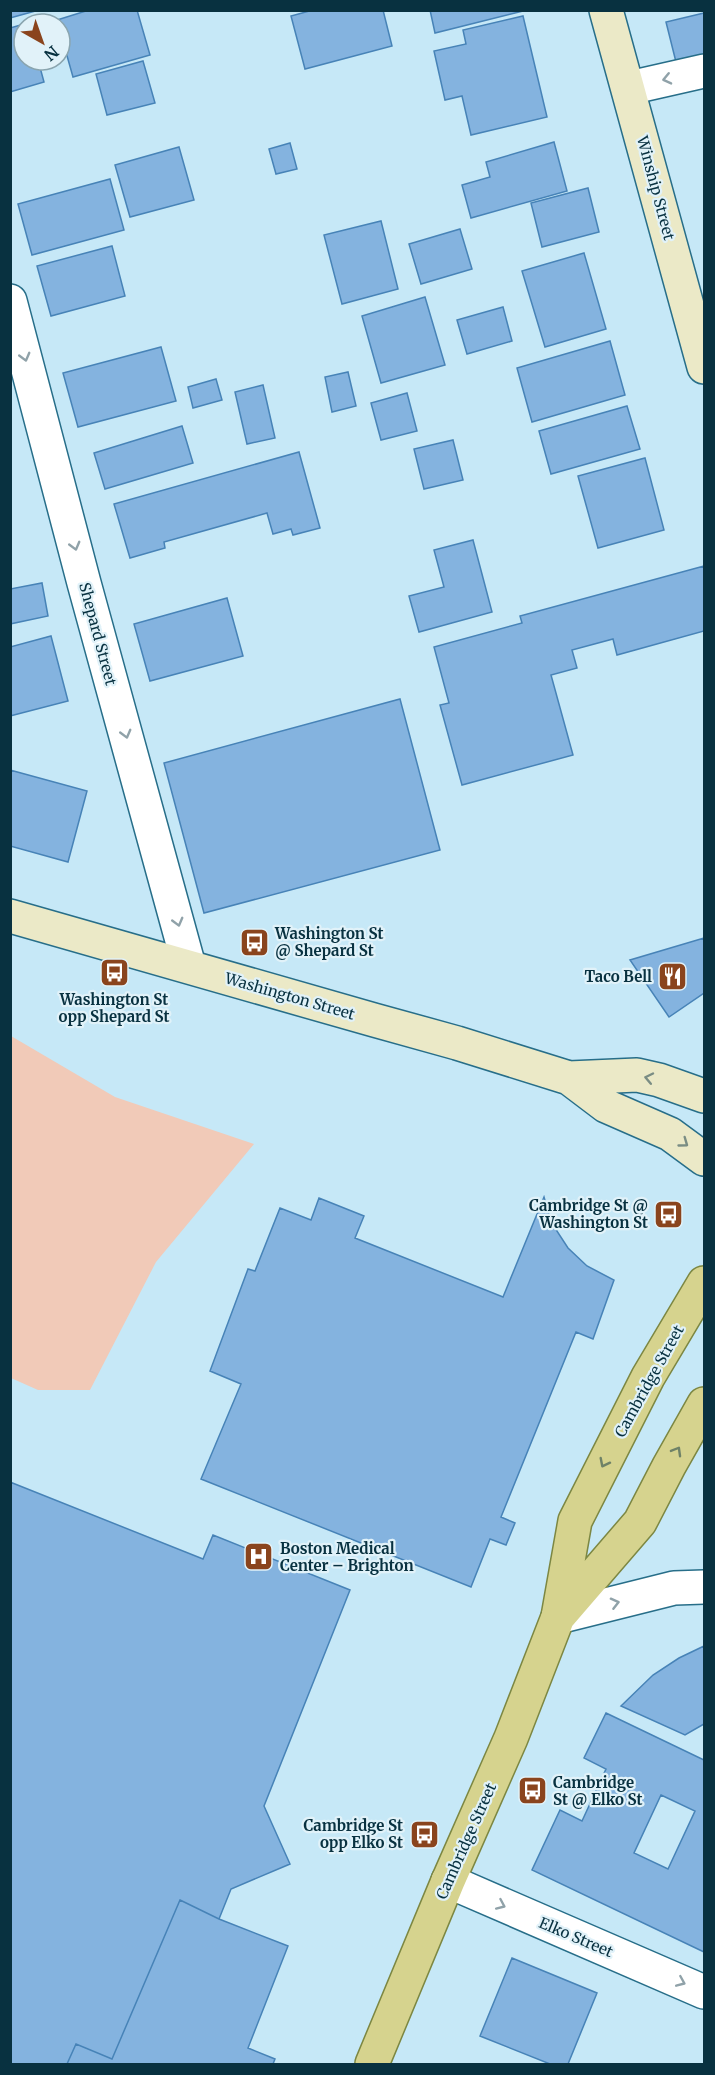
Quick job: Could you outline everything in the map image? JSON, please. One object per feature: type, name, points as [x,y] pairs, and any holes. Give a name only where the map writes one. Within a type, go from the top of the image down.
[{"type":"main road","name":"Winship Street","points":[[606,10],[705,367]]},
{"type":"main road","name":"Washington Street","points":[[10,916],[457,1042],[569,1078],[606,1106],[670,1134],[705,1159]]},
{"type":"main road","name":"Washington Street","points":[[569,1078],[637,1076],[659,1080],[705,1096]]},
{"type":"main road","name":"Cambridge Street","points":[[372,2064],[448,1881],[511,1738],[558,1617],[575,1521],[648,1377],[705,1283]]},
{"type":"main road","name":"Cambridge Street","points":[[558,1617],[640,1522],[705,1404]]},
{"type":"street","points":[[629,88],[705,71]]},
{"type":"street","name":"Shepard Street","points":[[10,301],[189,966]]},
{"type":"street","points":[[558,1617],[674,1588],[705,1587]]},
{"type":"street","name":"Elko Street","points":[[448,1881],[705,1992]]},
{"type":"shaded area","points":[[11,1036],[115,1097],[254,1144],[156,1262],[90,1390],[38,1390],[11,1378]]},
{"type":"building","points":[[10,10],[39,10],[12,12],[10,18]]},
{"type":"building","points":[[89,10],[137,10],[150,55],[73,77],[72,15]]},
{"type":"building","points":[[313,10],[383,10],[392,46],[305,69],[291,16]]},
{"type":"building","points":[[430,10],[527,10],[435,33]]},
{"type":"building","points":[[704,13],[704,55],[676,62],[666,22]]},
{"type":"building","points":[[523,16],[547,117],[471,135],[462,96],[445,100],[434,51],[466,44],[463,30]]},
{"type":"building","points":[[12,27],[12,72],[41,72],[44,82],[10,92],[10,28]]},
{"type":"building","points":[[143,61],[155,103],[107,115],[96,74]]},
{"type":"building","points":[[554,142],[567,191],[471,218],[462,185],[490,177],[486,162]]},
{"type":"building","points":[[290,143],[297,169],[276,174],[269,149]]},
{"type":"building","points":[[179,147],[194,200],[130,217],[115,165]]},
{"type":"building","points":[[110,179],[124,230],[32,255],[18,204]]},
{"type":"building","points":[[588,188],[599,232],[542,247],[531,203]]},
{"type":"building","points":[[381,221],[398,289],[342,304],[324,235]]},
{"type":"building","points":[[460,229],[472,269],[421,284],[409,244]]},
{"type":"building","points":[[112,246],[125,296],[51,316],[37,266]]},
{"type":"building","points":[[584,253],[606,329],[545,347],[522,271]]},
{"type":"building","points":[[425,297],[445,365],[381,383],[362,316]]},
{"type":"building","points":[[503,307],[512,341],[467,354],[457,320]]},
{"type":"building","points":[[610,341],[625,395],[532,422],[517,368]]},
{"type":"building","points":[[161,347],[176,401],[78,427],[63,373]]},
{"type":"building","points":[[348,372],[356,406],[332,412],[325,377]]},
{"type":"building","points":[[216,379],[222,400],[193,408],[188,387]]},
{"type":"building","points":[[263,385],[275,438],[247,444],[235,392]]},
{"type":"building","points":[[407,393],[417,431],[381,440],[371,403]]},
{"type":"building","points":[[627,406],[640,449],[551,474],[539,431]]},
{"type":"building","points":[[182,426],[193,463],[105,489],[94,453]]},
{"type":"building","points":[[453,440],[463,480],[424,489],[414,449]]},
{"type":"building","points":[[299,452],[320,528],[293,535],[291,529],[273,534],[267,513],[164,542],[165,548],[130,558],[114,504]]},
{"type":"building","points":[[645,458],[664,530],[598,548],[578,476]]},
{"type":"building","points":[[473,540],[492,612],[419,632],[409,596],[444,587],[434,550]]},
{"type":"building","points":[[704,566],[704,631],[617,655],[613,639],[572,650],[577,668],[551,675],[573,755],[462,785],[440,705],[449,703],[434,647],[522,623],[520,616]]},
{"type":"building","points":[[42,583],[48,616],[10,624],[10,589]]},
{"type":"building","points":[[227,598],[243,656],[150,681],[134,624]]},
{"type":"building","points":[[51,636],[68,701],[10,716],[10,647]]},
{"type":"building","points":[[400,699],[440,850],[204,913],[164,763]]},
{"type":"building","points":[[10,770],[87,791],[68,862],[10,846]]},
{"type":"building","name":"Taco Bell","points":[[704,938],[704,993],[669,1017],[630,960]]},
{"type":"building","points":[[544,1197],[551,1222],[568,1248],[587,1266],[614,1280],[593,1339],[576,1332],[501,1517],[515,1523],[506,1545],[490,1539],[471,1587],[201,1479],[241,1384],[210,1371],[248,1269],[255,1271],[280,1208],[311,1220],[319,1198],[364,1216],[355,1238],[503,1297]]},
{"type":"building","points":[[10,1482],[203,1559],[213,1535],[350,1590],[264,1806],[290,1864],[231,1889],[219,1919],[180,1900],[112,2059],[76,2044],[67,2064],[10,2064]]},
{"type":"building","points":[[704,1646],[704,1724],[685,1735],[621,1706],[653,1675],[679,1658]]},
{"type":"building","points":[[606,1713],[704,1760],[704,1952],[532,1870],[560,1810],[582,1821],[606,1769],[584,1758]],"holes":[[[661,1795],[695,1811],[668,1869],[634,1853]]]},
{"type":"building","points":[[180,1900],[219,1919],[288,1946],[248,2048],[275,2059],[273,2064],[67,2064],[76,2044],[112,2059]]},
{"type":"building","points":[[512,1958],[597,1993],[568,2064],[550,2064],[480,2036]]},
{"type":"place","name":"Washington St @ Shepard St","points":[[254,942]]},
{"type":"place","name":"Washington St opp Shepard St","points":[[114,972]]},
{"type":"place","name":"Taco Bell","points":[[673,976]]},
{"type":"place","name":"Cambridge St @ Washington St","points":[[669,1214]]},
{"type":"place","name":"Boston Medical Center – Brighton","points":[[259,1557]]},
{"type":"place","name":"Cambridge St @ Elko St","points":[[532,1791]]},
{"type":"place","name":"Cambridge St opp Elko St","points":[[424,1834]]}]
